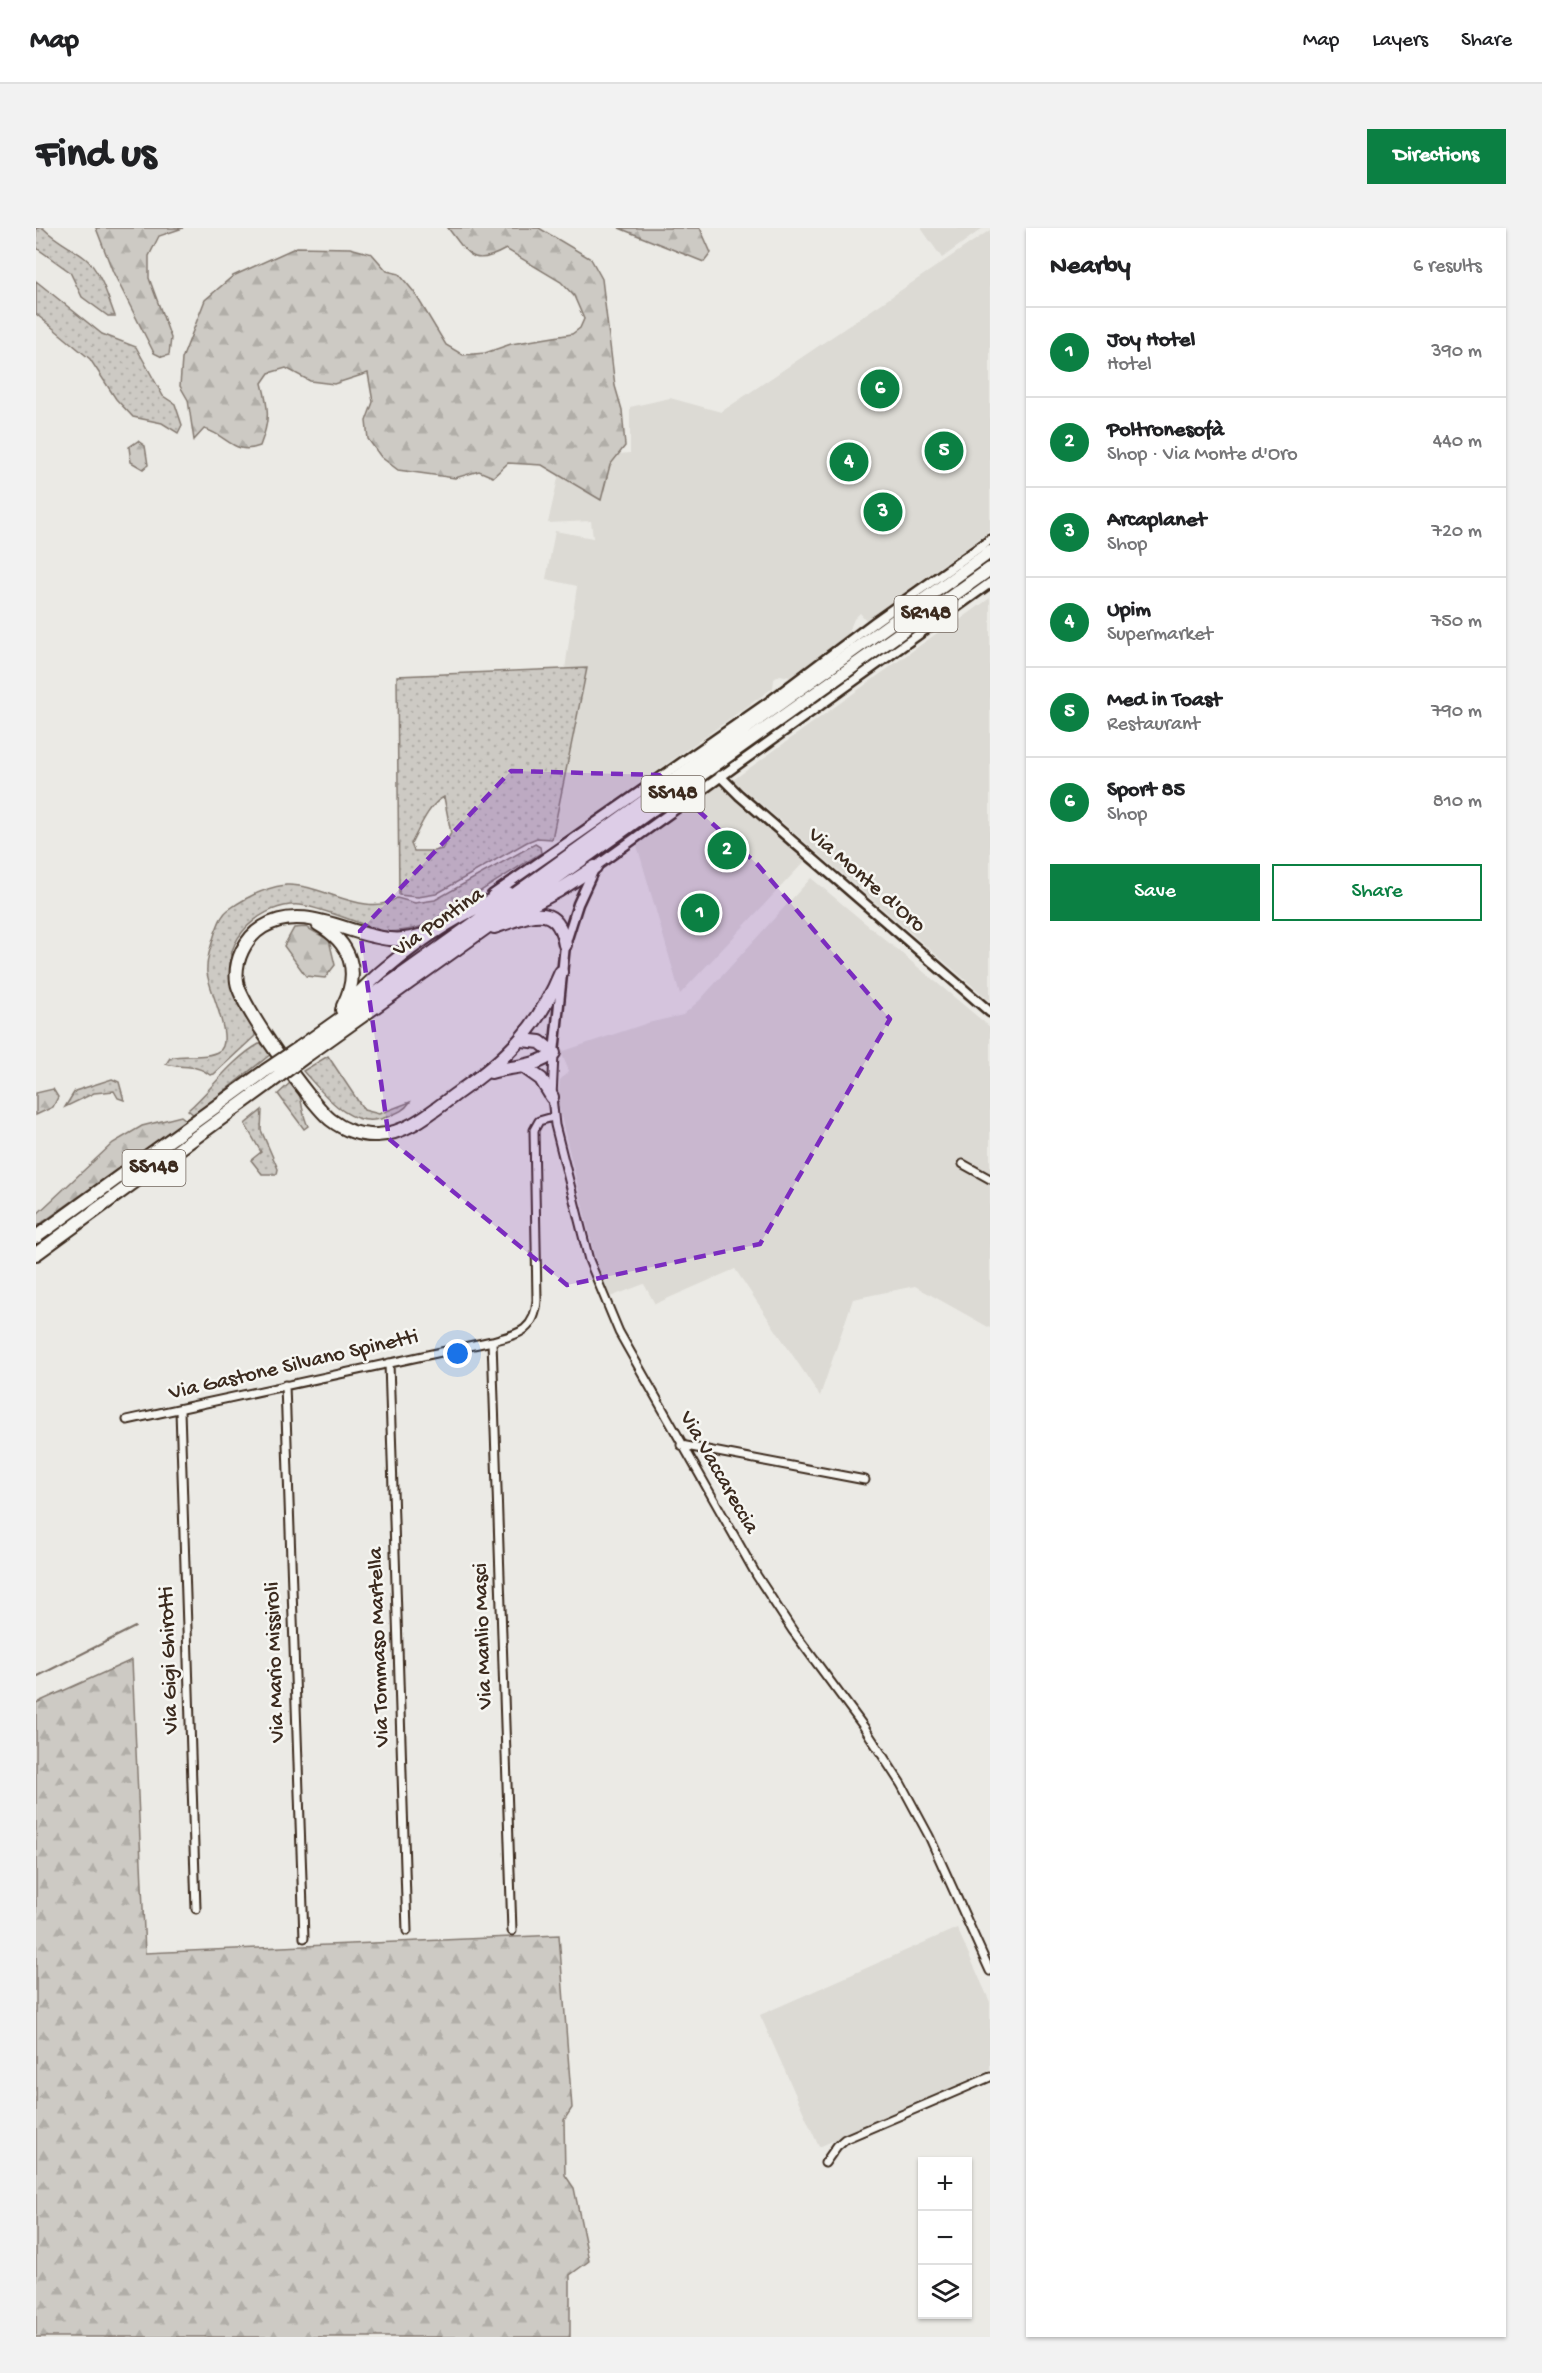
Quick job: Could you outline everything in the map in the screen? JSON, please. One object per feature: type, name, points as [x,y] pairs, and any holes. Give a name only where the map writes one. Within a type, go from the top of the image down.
[{"type":"highway","name":"SR148","points":[[866,643],[990,552]]},
{"type":"highway","name":"SR148","points":[[862,659],[990,569]]},
{"type":"highway","name":"Via Pontina","points":[[36,1237],[303,1052],[531,883],[866,643]]},
{"type":"highway","name":"Via Pontina","points":[[303,1052],[484,930],[862,659]]},
{"type":"highway","points":[[484,930],[558,891],[595,867]]},
{"type":"highway","points":[[303,1052],[339,1012],[387,967],[435,931],[470,909],[531,883]]},
{"type":"highway","points":[[484,930],[531,915],[545,914],[558,922],[565,945]]},
{"type":"highway","points":[[435,931],[411,938],[391,939],[309,919],[292,918],[276,922],[255,933],[240,956],[237,981],[248,1010],[314,1103],[342,1127],[359,1133],[377,1135],[394,1132],[416,1122],[486,1073],[522,1040],[540,1015],[561,972]]},
{"type":"highway","points":[[309,919],[338,939],[348,955],[351,984],[339,1012]]},
{"type":"highway","points":[[486,1073],[509,1067],[524,1067],[541,1062],[554,1053],[549,1046],[540,1042],[522,1040]]},
{"type":"highway","points":[[524,1067],[541,1079],[552,1097]]},
{"type":"highway","name":"Via Pontina","points":[[36,1254],[268,1077]]},
{"type":"street","name":"Via Pontina","points":[[470,909],[517,880],[751,714],[990,540]]},
{"type":"street","points":[[595,867],[990,583]]},
{"type":"street","name":"Via Monte d'Oro","points":[[720,776],[739,795],[990,1012]]},
{"type":"street","name":"Via Vaccareccia","points":[[595,867],[578,904],[565,945],[552,1097],[554,1117],[586,1250],[600,1291],[631,1356],[771,1599],[864,1727],[901,1784],[924,1827],[990,1971]]},
{"type":"street","name":"Via Gastone Silvano Spinetti","points":[[127,1420],[492,1341],[522,1332],[531,1322],[537,1300],[534,1131],[538,1122],[554,1117]]},
{"type":"street","points":[[963,1164],[990,1179]]},
{"type":"street","name":"Via Manlio Masci","points":[[492,1341],[512,1930]]},
{"type":"street","name":"Via Tommaso Martella","points":[[389,1363],[406,1931]]},
{"type":"street","name":"Via Mario Missiroli","points":[[285,1385],[304,1938]]},
{"type":"street","name":"Via Gigi Ghirotti","points":[[180,1410],[196,1910]]},
{"type":"street","points":[[681,1445],[865,1480]]},
{"type":"street","points":[[825,2163],[845,2139],[990,2077]]},
{"type":"highlighted area","points":[[511,771],[659,775],[758,865],[890,1019],[760,1244],[567,1285],[389,1139],[360,931]]},
{"type":"shaded area","points":[[921,228],[983,228],[942,258]]},
{"type":"shaded area","points":[[990,230],[990,531],[866,620],[860,613],[854,619],[847,636],[790,677],[780,675],[774,679],[773,688],[577,828],[557,840],[552,839],[587,669],[565,669],[577,586],[546,579],[555,531],[593,538],[591,521],[548,523],[559,474],[601,500],[610,465],[619,454],[630,453],[630,407],[670,398],[721,412]]},
{"type":"shaded area","points":[[990,598],[990,1001],[733,780],[947,626]]},
{"type":"shaded area","points":[[719,784],[806,860],[680,994],[637,845]]},
{"type":"shaded area","points":[[811,878],[990,1027],[990,1328],[915,1286],[853,1299],[820,1396],[735,1269],[655,1304],[644,1284],[610,1297],[598,1270],[557,1100],[560,1080],[569,1071],[561,1052],[648,1023],[683,1015],[700,1000]]},
{"type":"shaded area","points":[[957,1928],[990,2002],[990,2070],[819,2147],[760,2015]]},
{"type":"green space","points":[[36,228],[43,228],[91,263],[103,285],[115,316],[108,316],[82,297],[70,272],[38,249]]},
{"type":"green space","points":[[96,228],[183,228],[159,236],[149,256],[149,278],[171,338],[169,355],[162,357],[154,353],[113,272]]},
{"type":"green space","points":[[448,228],[539,228],[591,259],[602,279],[615,386],[622,410],[625,446],[610,465],[601,500],[542,465],[508,463],[493,477],[479,471],[455,478],[398,470],[381,457],[368,439],[366,421],[373,402],[368,373],[334,384],[310,381],[286,368],[269,373],[262,383],[267,415],[266,429],[260,446],[237,447],[204,429],[194,440],[188,400],[180,386],[182,359],[205,300],[233,276],[297,247],[350,248],[372,254],[387,271],[399,274],[414,292],[446,345],[463,355],[485,353],[511,344],[572,334],[580,328],[584,319],[574,296],[561,282],[506,249],[486,258],[472,256]]},
{"type":"green space","points":[[619,228],[700,228],[711,253],[704,262]]},
{"type":"green space","points":[[36,281],[102,334],[136,347],[163,396],[175,404],[182,425],[178,433],[162,423],[133,417],[116,399],[90,359],[36,314]]},
{"type":"green space","points":[[138,441],[145,446],[148,465],[143,469],[131,462],[129,447]]},
{"type":"green space","points":[[587,668],[552,839],[537,838],[527,842],[436,894],[418,897],[399,895],[397,676]],"holes":[[[444,797],[451,833],[442,849],[414,851],[411,844],[429,811]]]},
{"type":"green space","points":[[535,844],[540,847],[541,853],[428,924],[417,928],[384,932],[331,913],[300,905],[286,906],[260,916],[239,937],[232,950],[230,964],[234,984],[255,1028],[255,1036],[214,1074],[210,1075],[199,1069],[166,1064],[170,1058],[214,1053],[219,1051],[223,1045],[223,1026],[209,981],[207,963],[222,917],[241,901],[263,891],[286,885],[314,889],[357,903],[372,905],[397,898],[415,903],[435,900]]},
{"type":"green space","points":[[306,927],[329,940],[335,965],[325,978],[306,976],[284,946],[294,928]]},
{"type":"green space","points":[[259,1044],[276,1050],[194,1115],[188,1110],[231,1066]]},
{"type":"green space","points":[[328,1056],[364,1110],[379,1114],[410,1102],[397,1113],[374,1120],[350,1115],[329,1100],[303,1071]]},
{"type":"green space","points":[[112,1079],[119,1082],[124,1100],[118,1098],[114,1091],[94,1093],[65,1107],[75,1091]]},
{"type":"green space","points":[[290,1083],[300,1098],[308,1126],[304,1129],[278,1094]]},
{"type":"green space","points":[[53,1089],[58,1097],[53,1107],[36,1115],[36,1093]]},
{"type":"green space","points":[[262,1110],[261,1130],[278,1169],[277,1174],[262,1174],[251,1160],[261,1152],[245,1124]]},
{"type":"green space","points":[[181,1116],[186,1120],[36,1227],[36,1215],[113,1143],[142,1126]]},
{"type":"green space","points":[[132,1660],[145,1953],[559,1935],[572,2108],[564,2120],[565,2175],[574,2188],[589,2261],[570,2275],[570,2337],[36,2337],[36,1703]]},
{"type":"waterway","points":[[36,1677],[135,1627]]},
{"type":"place","name":"Sport 85","points":[[880,389]]},
{"type":"place","name":"Med in Toast","points":[[944,451]]},
{"type":"place","name":"Upim","points":[[849,462]]},
{"type":"place","name":"Arcaplanet","points":[[883,512]]},
{"type":"place","name":"Poltronesofà","points":[[727,850]]},
{"type":"place","name":"Joy Hotel","points":[[700,913]]}]
